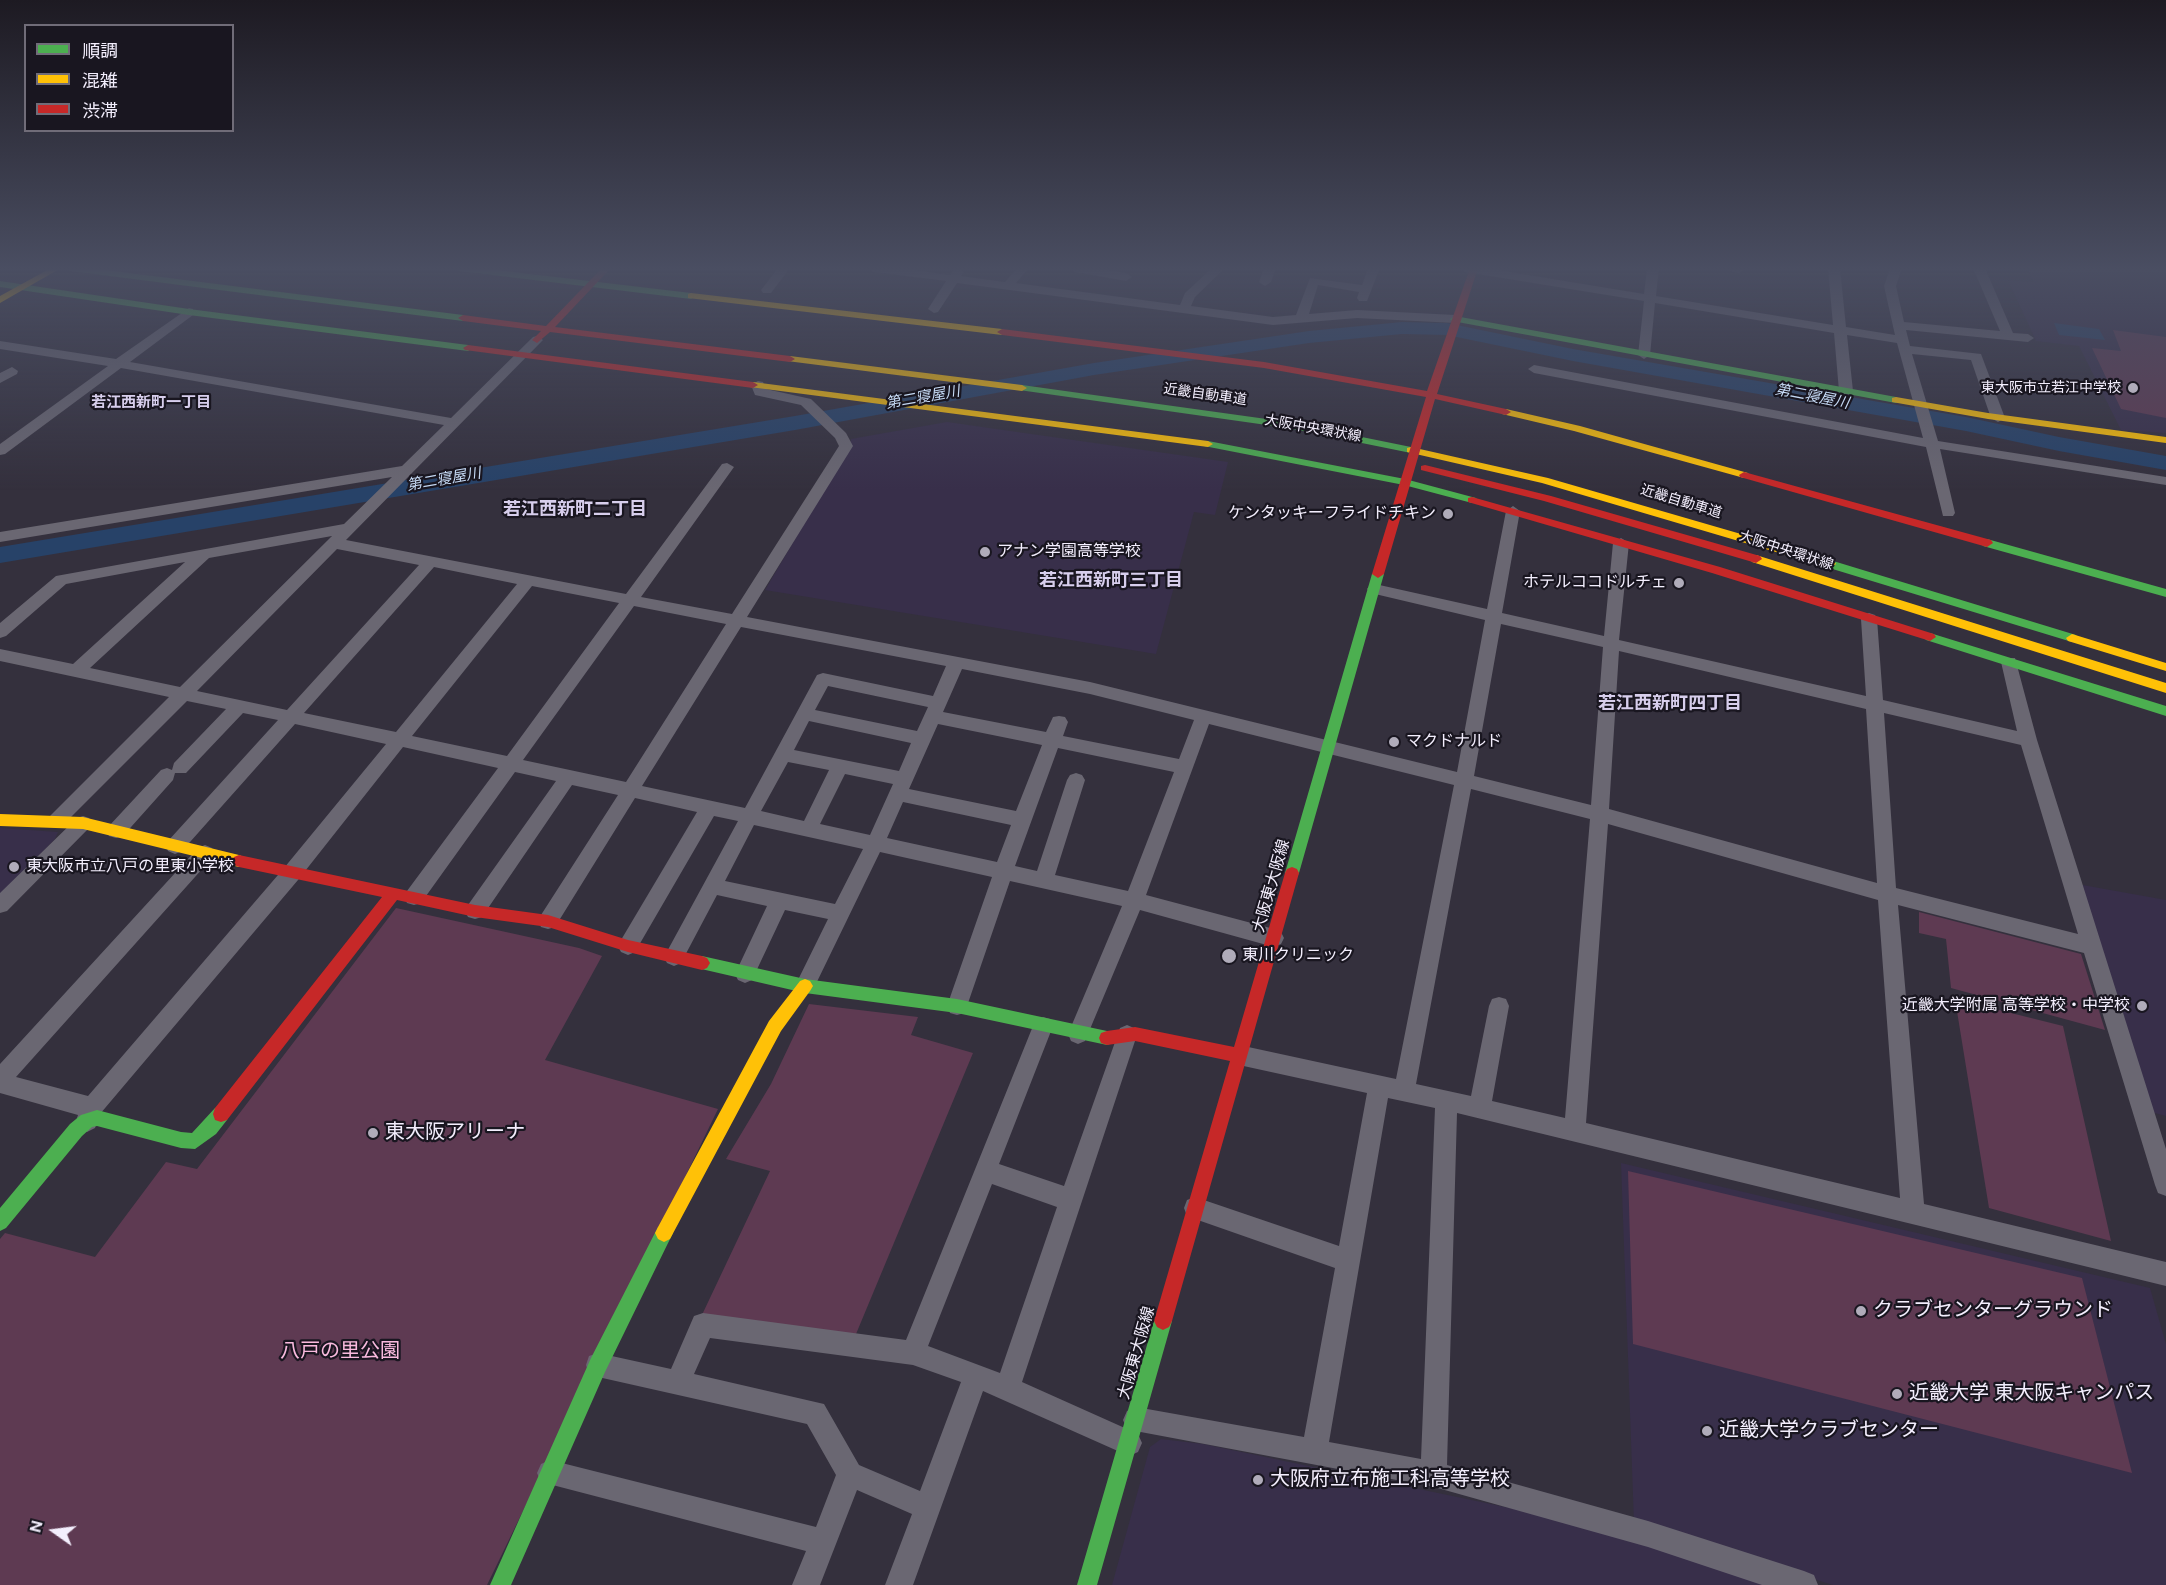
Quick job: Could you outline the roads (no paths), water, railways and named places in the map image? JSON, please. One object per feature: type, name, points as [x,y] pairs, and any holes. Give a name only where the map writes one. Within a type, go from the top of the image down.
[{"type":"main road","points":[[429,342],[1230,447],[1406,482],[1716,570],[2166,711]]},
{"type":"main road","points":[[436,342],[445,344]]},
{"type":"main road","points":[[553,342],[920,389]]},
{"type":"main road","name":"近畿自動車道","points":[[659,342],[1113,399],[1320,431],[1468,462],[1624,502],[2166,667]]},
{"type":"main road","points":[[1083,342],[1264,364],[1394,387],[1576,428],[2166,593]]},
{"type":"main road","name":"大阪東大阪線","points":[[1087,1585],[1447,342]]},
{"type":"main road","points":[[1574,342],[1998,418],[2166,440]]},
{"type":"main road","points":[[1420,376],[1452,382]]},
{"type":"main road","points":[[1060,408],[1163,422]]},
{"type":"main road","points":[[1408,430],[1430,435]]},
{"type":"main road","name":"大阪中央環状線","points":[[1298,441],[1374,457]]},
{"type":"main road","name":"大阪中央環状線","points":[[1396,462],[1547,498],[1692,539],[2166,688]]},
{"type":"main road","points":[[1716,570],[2055,654]]},
{"type":"main road","points":[[0,820],[83,823],[291,874],[475,911],[548,921],[628,946],[806,986],[957,1006],[1078,1034],[1107,1038],[1135,1034],[1239,1055]]},
{"type":"main road","points":[[0,1222],[90,1114],[97,1118],[181,1140],[195,1141],[210,1128],[394,893]]},
{"type":"main road","points":[[500,1585],[598,1365],[680,1202],[775,1026],[806,986]]},
{"type":"street","points":[[0,452],[149,342]]},
{"type":"street","points":[[56,821],[535,342]]},
{"type":"street","points":[[1644,355],[1645,342]]},
{"type":"street","points":[[1842,342],[1846,391]]},
{"type":"street","points":[[1894,342],[1976,357],[1998,418]]},
{"type":"street","points":[[1903,344],[1932,444],[1948,513]]},
{"type":"street","points":[[0,345],[204,377],[453,423]]},
{"type":"street","points":[[1534,369],[1932,444],[2166,481]]},
{"type":"street","points":[[0,379],[12,371]]},
{"type":"street","points":[[548,921],[632,791],[846,446],[835,430],[806,402],[760,392],[758,386]]},
{"type":"street","points":[[414,897],[726,467]]},
{"type":"street","points":[[0,537],[404,473]]},
{"type":"street","points":[[1404,1092],[1513,511]]},
{"type":"street","points":[[0,632],[62,580],[348,528]]},
{"type":"street","points":[[333,543],[1090,688],[1599,814],[1887,894],[2092,946]]},
{"type":"street","points":[[1573,1130],[1576,1116],[1611,644],[1621,543]]},
{"type":"street","points":[[76,672],[203,555]]},
{"type":"street","points":[[175,846],[431,561]]},
{"type":"street","points":[[205,853],[0,1081],[90,1114],[291,874],[528,581]]},
{"type":"street","points":[[1375,589],[2028,740]]},
{"type":"street","points":[[1869,619],[1887,894],[1913,1214]]},
{"type":"street","points":[[0,655],[1134,900],[1274,938]]},
{"type":"street","points":[[806,986],[875,844],[957,661]]},
{"type":"street","points":[[2008,662],[2028,740],[2166,1185]]},
{"type":"street","points":[[674,957],[823,679],[935,710],[1056,731],[1185,767]]},
{"type":"street","points":[[116,831],[238,706]]},
{"type":"street","points":[[804,714],[922,739]]},
{"type":"street","points":[[1078,1034],[1134,900],[1204,715]]},
{"type":"street","points":[[957,1006],[1003,872],[1056,731]]},
{"type":"street","points":[[783,754],[840,765],[901,786],[1022,820]]},
{"type":"street","points":[[808,830],[840,765]]},
{"type":"street","points":[[475,911],[568,777]]},
{"type":"street","points":[[1043,881],[1076,780]]},
{"type":"street","points":[[628,946],[709,808]]},
{"type":"street","points":[[0,905],[83,823]]},
{"type":"street","points":[[713,886],[841,914]]},
{"type":"street","points":[[745,974],[779,900]]},
{"type":"street","points":[[1480,1108],[1499,1006]]},
{"type":"street","points":[[913,1353],[1043,1026]]},
{"type":"street","points":[[1007,1389],[1127,1035]]},
{"type":"street","points":[[1239,1055],[1480,1108],[2166,1274]]},
{"type":"street","points":[[1314,1453],[1379,1086]]},
{"type":"street","points":[[1434,1474],[1446,1101]]},
{"type":"street","points":[[986,1171],[1071,1200]]},
{"type":"street","points":[[1195,1208],[1348,1261]]},
{"type":"street","points":[[678,1382],[703,1324],[913,1353],[976,1375],[1007,1389],[1132,1431],[1314,1453],[1434,1474],[1648,1534],[1804,1585]]},
{"type":"street","points":[[598,1365],[814,1413],[850,1474],[927,1508]]},
{"type":"street","points":[[899,1585],[976,1375]]},
{"type":"street","points":[[550,1473],[823,1542]]},
{"type":"street","points":[[806,1585],[850,1474]]},
{"type":"waterway","name":"第二寝屋川","points":[[0,555],[795,423],[1094,369],[1276,342]]},
{"type":"waterway","name":"第二寝屋川","points":[[1510,342],[1966,424],[2059,444],[2166,463]]},
{"type":"place","name":"東大阪市立若江中学校","points":[[2133,388]]},
{"type":"place","name":"ケンタッキーフライドチキン","points":[[1448,514]]},
{"type":"place","name":"アナン学園高等学校","points":[[985,552]]},
{"type":"place","name":"ホテルココドルチェ","points":[[1679,583]]},
{"type":"place","name":"マクドナルド","points":[[1394,742]]},
{"type":"place","name":"東大阪市立八戸の里東小学校","points":[[14,867]]},
{"type":"place","name":"東川クリニック","points":[[1229,956]]},
{"type":"place","name":"近畿大学附属 高等学校・中学校","points":[[2142,1006]]},
{"type":"place","name":"東大阪アリーナ","points":[[373,1133]]},
{"type":"place","name":"クラブセンターグラウンド","points":[[1861,1311]]},
{"type":"place","name":"近畿大学 東大阪キャンパス","points":[[1897,1394]]},
{"type":"place","name":"近畿大学クラブセンター","points":[[1707,1431]]},
{"type":"place","name":"大阪府立布施工科高等学校","points":[[1258,1480]]},
{"type":"district","name":"若江西新町一丁目","points":[[151,403]]},
{"type":"district","name":"若江西新町二丁目","points":[[575,510]]},
{"type":"district","name":"若江西新町三丁目","points":[[1111,581]]},
{"type":"district","name":"若江西新町四丁目","points":[[1670,704]]},
{"type":"park label","name":"八戸の里公園","points":[[340,1352]]}]
